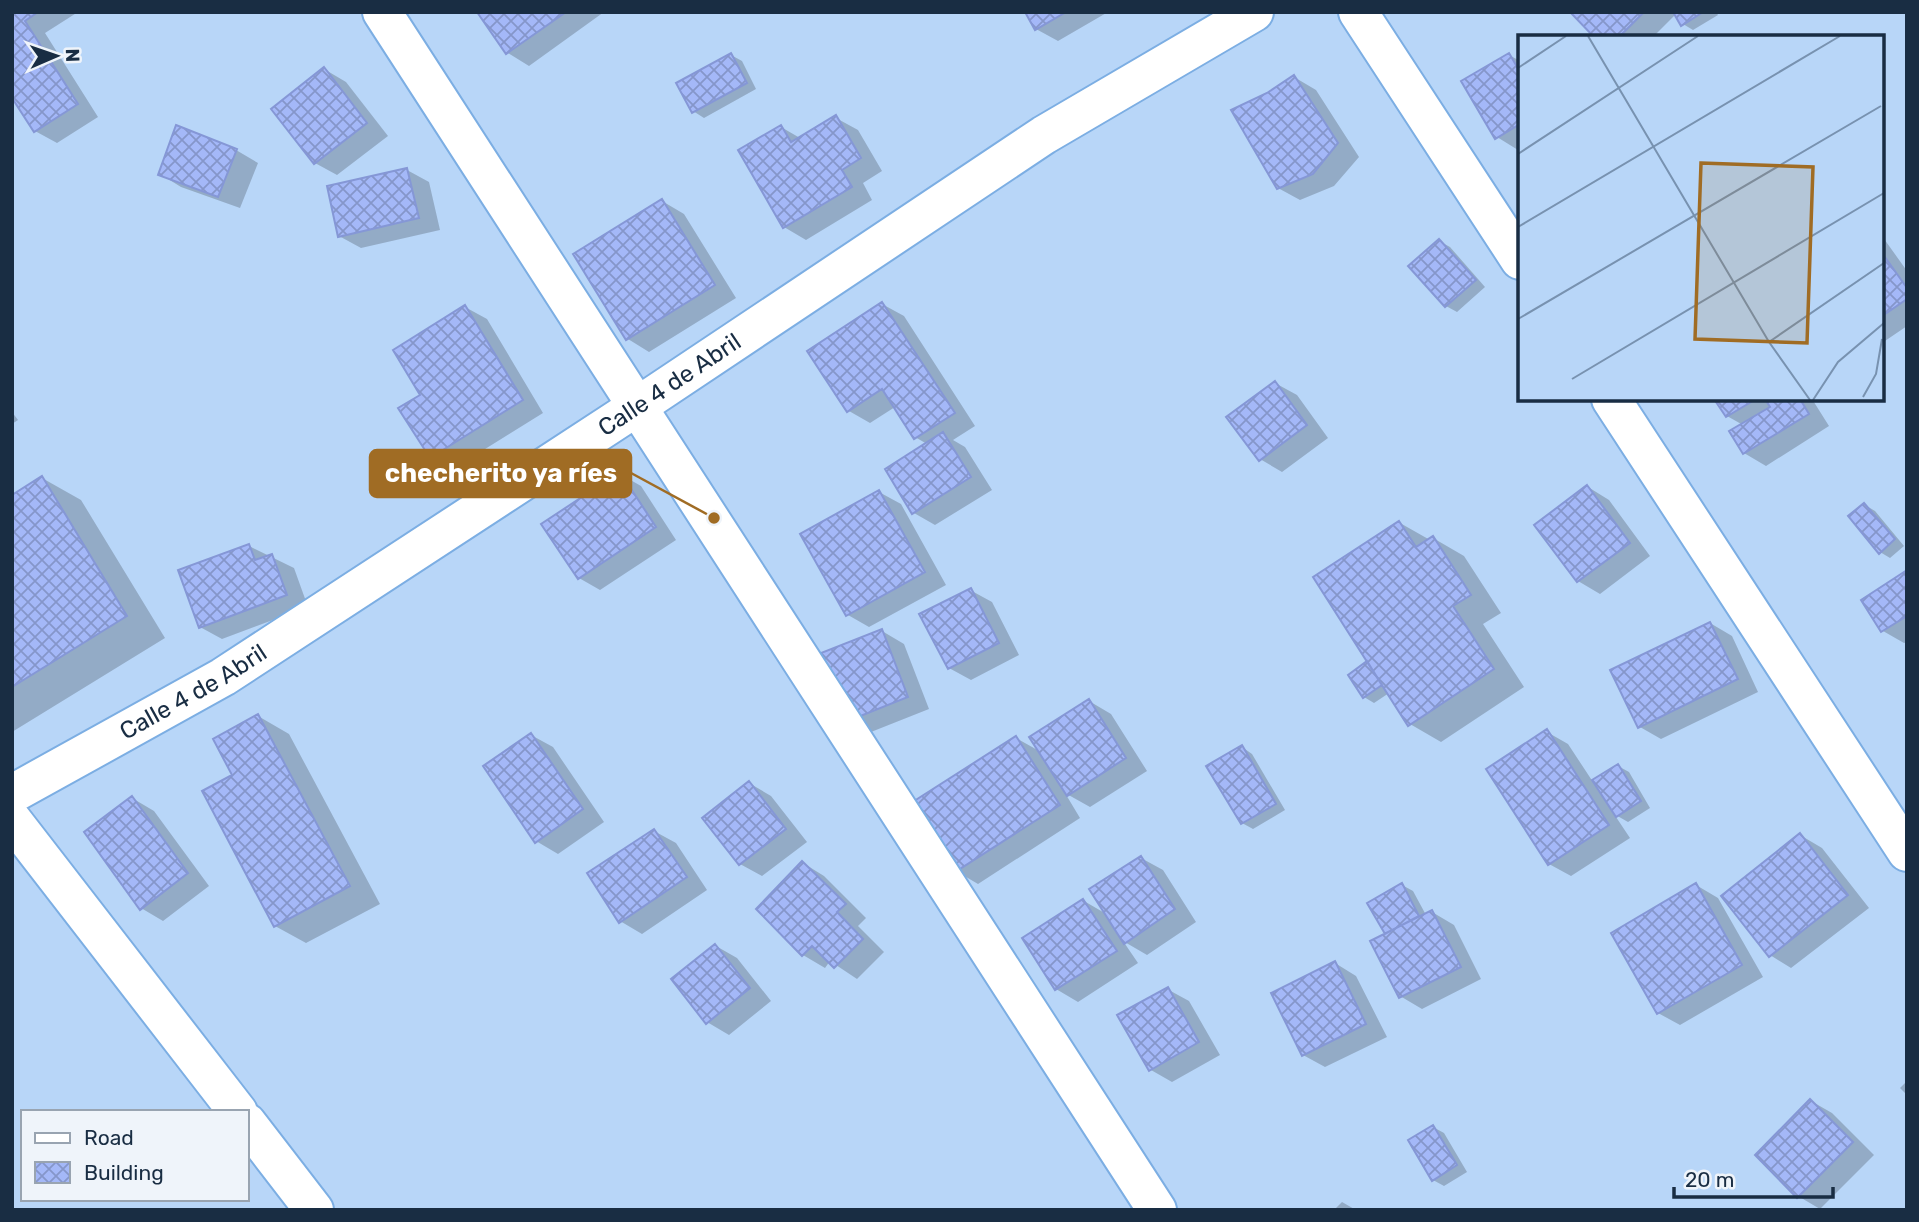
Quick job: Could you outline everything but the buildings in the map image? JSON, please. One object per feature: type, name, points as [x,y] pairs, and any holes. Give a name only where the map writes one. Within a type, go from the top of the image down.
[{"type":"street","points":[[382,12],[1157,1210]]},
{"type":"street","name":"Calle 4 de Abril","points":[[12,794],[223,677],[638,406],[1044,135],[1254,12]]},
{"type":"street","points":[[1358,12],[1518,257]]},
{"type":"street","points":[[1612,401],[1907,852]]},
{"type":"street","points":[[12,820],[236,1110]]},
{"type":"street","points":[[248,1124],[314,1210]]},
{"type":"place","name":"checherito ya ríes","points":[[714,518]]}]
